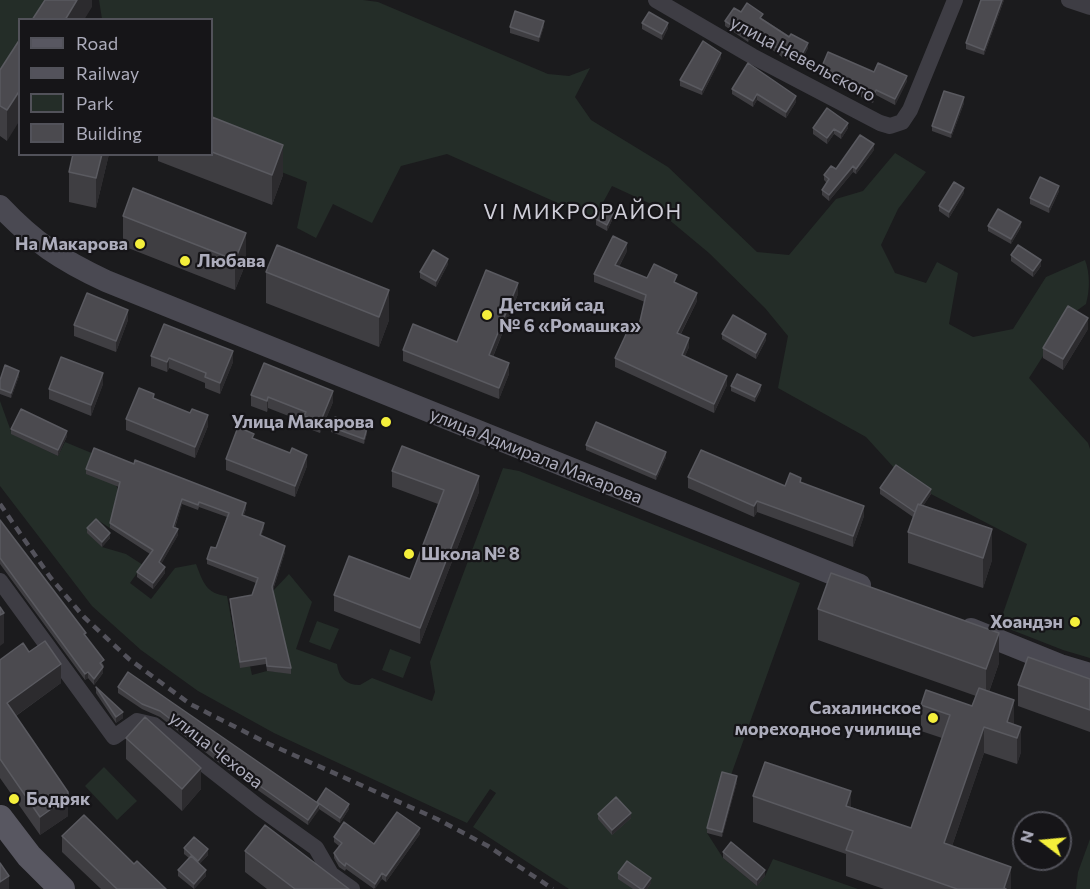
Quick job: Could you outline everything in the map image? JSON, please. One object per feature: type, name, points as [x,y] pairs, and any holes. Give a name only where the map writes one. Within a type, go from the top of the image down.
[{"type":"main road","name":"улица Адмирала Макарова","points":[[0,206],[26,233],[52,253],[106,281],[876,592]]},
{"type":"main road","points":[[952,622],[1060,665],[1090,674]]},
{"type":"main road","points":[[0,818],[29,856],[62,889]]},
{"type":"street","name":"улица Невельского","points":[[656,0],[752,57],[890,126],[902,122],[910,110],[955,0]]},
{"type":"street","points":[[1069,0],[1090,7]]},
{"type":"street","name":"улица Чехова","points":[[0,581],[114,737],[137,721],[154,725],[260,808],[316,848],[331,874],[352,889]]},
{"type":"green space","points":[[0,0],[55,0],[41,18],[18,18],[18,57],[0,84]]},
{"type":"green space","points":[[99,0],[363,0],[378,2],[548,74],[569,76],[590,68],[575,97],[591,120],[668,167],[757,252],[789,255],[836,199],[863,191],[895,153],[926,172],[898,209],[881,245],[895,273],[926,283],[937,262],[958,273],[949,324],[973,337],[1013,329],[1046,277],[1085,260],[1089,282],[1086,304],[1068,317],[1029,378],[1088,443],[1090,449],[1090,658],[999,625],[1027,544],[931,494],[896,470],[866,437],[778,388],[788,336],[765,308],[709,253],[649,203],[612,186],[594,219],[447,154],[401,166],[372,223],[333,204],[316,238],[297,228],[307,182],[213,145],[213,18],[102,18]]},
{"type":"green space","points":[[0,401],[12,434],[58,456],[65,442],[94,454],[117,487],[118,496],[110,528],[99,521],[88,533],[102,547],[126,554],[143,565],[130,583],[151,599],[175,568],[196,564],[206,586],[214,593],[227,596],[240,667],[250,666],[252,675],[267,671],[291,673],[272,592],[289,574],[312,602],[296,649],[337,664],[341,677],[351,684],[360,685],[372,678],[432,701],[435,692],[430,662],[503,468],[519,471],[800,583],[731,775],[724,773],[707,833],[723,858],[757,886],[773,859],[858,889],[569,889],[473,827],[496,793],[490,789],[467,823],[274,733],[198,691],[141,650],[92,606],[0,486]]},
{"type":"green space","points":[[317,621],[339,629],[330,650],[309,642]]},
{"type":"green space","points":[[390,649],[411,657],[403,678],[382,670]]},
{"type":"green space","points":[[104,767],[137,801],[117,820],[85,786]]},
{"type":"green space","points":[[1090,839],[1090,889],[1076,889],[1078,872]]},
{"type":"building","points":[[45,0],[77,0],[66,18],[33,18]]},
{"type":"building","points":[[981,0],[1002,0],[984,50],[966,43]]},
{"type":"building","points":[[747,3],[763,14],[760,18],[789,37],[791,34],[808,43],[799,60],[782,52],[752,30],[748,36],[725,21],[734,8],[741,12]]},
{"type":"building","points":[[515,11],[544,21],[539,37],[510,27]]},
{"type":"building","points":[[649,12],[668,23],[662,34],[642,23]]},
{"type":"building","points":[[703,41],[721,53],[702,90],[680,80]]},
{"type":"building","points":[[18,42],[18,93],[7,110],[0,106],[0,70]]},
{"type":"building","points":[[828,52],[874,72],[878,63],[907,76],[895,99],[876,90],[873,97],[861,92],[863,90],[820,71]]},
{"type":"building","points":[[748,63],[796,96],[786,112],[757,94],[753,101],[732,89]]},
{"type":"building","points":[[944,91],[964,97],[951,133],[932,126]]},
{"type":"building","points":[[827,108],[848,123],[841,133],[834,129],[827,138],[813,128]]},
{"type":"building","points":[[213,117],[283,145],[272,175],[213,152]]},
{"type":"building","points":[[860,135],[874,144],[856,169],[853,166],[829,195],[822,190],[829,179],[824,175],[831,166],[836,169]]},
{"type":"building","points":[[73,156],[102,156],[96,178],[69,172]]},
{"type":"building","points":[[1040,177],[1059,186],[1049,207],[1030,198]]},
{"type":"building","points":[[954,182],[964,188],[949,212],[939,206]]},
{"type":"building","points":[[133,188],[246,233],[235,260],[123,216]]},
{"type":"building","points":[[604,205],[614,211],[607,225],[596,219]]},
{"type":"building","points":[[998,209],[1021,222],[1011,239],[988,226]]},
{"type":"building","points":[[613,236],[627,243],[615,265],[647,278],[654,264],[677,275],[674,282],[697,293],[677,333],[689,338],[682,355],[727,376],[714,404],[615,358],[628,330],[637,334],[646,295],[594,274]]},
{"type":"building","points":[[277,245],[389,290],[379,317],[266,272]]},
{"type":"building","points":[[1018,245],[1041,260],[1033,271],[1011,255]]},
{"type":"building","points":[[433,250],[448,259],[436,281],[420,272]]},
{"type":"building","points":[[486,270],[518,283],[489,355],[509,363],[499,388],[403,350],[413,324],[457,342]]},
{"type":"building","points":[[87,293],[128,310],[116,341],[74,325]]},
{"type":"building","points":[[1068,306],[1088,318],[1063,359],[1043,348]]},
{"type":"building","points":[[733,315],[766,334],[756,353],[722,334]]},
{"type":"building","points":[[164,324],[233,351],[220,383],[205,377],[206,373],[169,358],[167,362],[151,356]]},
{"type":"building","points":[[61,357],[103,373],[91,405],[49,389]]},
{"type":"building","points":[[264,363],[333,391],[320,423],[304,416],[306,412],[268,397],[267,401],[251,395]]},
{"type":"building","points":[[5,365],[19,371],[11,393],[0,389],[0,380]]},
{"type":"building","points":[[737,374],[761,385],[755,397],[731,386]]},
{"type":"building","points":[[139,388],[154,394],[153,398],[190,413],[192,409],[208,415],[195,447],[126,419]]},
{"type":"building","points":[[21,409],[67,431],[58,450],[11,429]]},
{"type":"building","points":[[335,417],[367,428],[364,439],[331,427]]},
{"type":"building","points":[[596,422],[666,452],[656,475],[586,445]]},
{"type":"building","points":[[238,427],[254,434],[252,438],[290,453],[292,448],[307,455],[295,486],[226,459]]},
{"type":"building","points":[[402,446],[479,476],[420,628],[334,595],[349,556],[410,579],[444,490],[392,471]]},
{"type":"building","points":[[94,448],[134,464],[135,460],[246,503],[242,515],[264,523],[260,535],[285,546],[272,587],[291,668],[267,666],[266,658],[240,662],[230,599],[252,595],[258,578],[207,559],[211,547],[216,548],[229,513],[199,502],[198,505],[182,499],[173,527],[178,529],[159,562],[165,567],[153,583],[137,572],[153,550],[110,523],[120,482],[86,469]]},
{"type":"building","points":[[701,450],[785,486],[790,473],[801,478],[800,482],[864,506],[853,536],[757,501],[754,506],[688,477]]},
{"type":"building","points":[[896,465],[931,489],[920,505],[918,504],[915,512],[880,488]]},
{"type":"building","points":[[918,504],[992,529],[983,558],[908,532]]},
{"type":"building","points":[[96,519],[110,533],[102,542],[87,528]]},
{"type":"building","points":[[0,520],[104,660],[100,663],[103,667],[94,679],[88,672],[85,674],[0,558]]},
{"type":"building","points":[[831,573],[999,633],[986,669],[818,609]]},
{"type":"building","points":[[45,641],[61,664],[7,703],[68,792],[68,797],[40,817],[0,759],[0,660],[23,643],[29,652]]},
{"type":"building","points":[[1028,657],[1090,679],[1090,710],[1018,685]]},
{"type":"building","points":[[128,672],[319,804],[308,820],[223,760],[160,711],[142,704],[118,687]]},
{"type":"building","points":[[96,687],[123,712],[116,717]]},
{"type":"building","points":[[979,688],[1014,700],[1007,722],[1021,727],[1017,738],[984,727],[944,843],[1011,867],[1004,888],[1006,889],[957,889],[846,850],[853,831],[753,796],[765,762],[851,791],[846,806],[911,828],[950,715],[921,705],[926,690],[972,706]]},
{"type":"building","points":[[145,717],[201,768],[182,789],[126,738]]},
{"type":"building","points":[[722,772],[737,776],[722,832],[707,828]]},
{"type":"building","points":[[326,788],[349,804],[340,818],[317,802]]},
{"type":"building","points":[[616,797],[631,813],[612,830],[598,814]]},
{"type":"building","points":[[397,812],[420,828],[386,876],[382,873],[375,884],[346,863],[345,866],[339,861],[334,853],[342,843],[334,837],[344,822],[374,844]]},
{"type":"building","points":[[84,815],[134,864],[137,861],[166,889],[117,889],[62,836]]},
{"type":"building","points":[[265,825],[349,889],[295,889],[245,851]]},
{"type":"building","points":[[194,837],[208,849],[198,861],[184,848]]},
{"type":"building","points":[[731,842],[765,870],[757,880],[723,852]]},
{"type":"building","points":[[191,856],[206,870],[194,884],[178,870]]},
{"type":"building","points":[[627,861],[651,878],[643,889],[618,873]]},
{"type":"building","points":[[0,863],[9,876],[0,882]]},
{"type":"railway","points":[[0,504],[50,577],[84,617],[129,659],[190,704],[269,744],[437,819],[488,846],[553,889]]},
{"type":"place","name":"На Макарова","points":[[140,244]]},
{"type":"place","name":"Любава","points":[[185,261]]},
{"type":"place","name":"Детский сад № 6 «Ромашка»","points":[[487,315]]},
{"type":"place","name":"Улица Макарова","points":[[386,422]]},
{"type":"place","name":"Школа № 8","points":[[409,554]]},
{"type":"place","name":"Хоандэн","points":[[1075,622]]},
{"type":"place","name":"Сахалинское мореходное училище","points":[[933,718]]},
{"type":"place","name":"Бодряк","points":[[14,799]]},
{"type":"district","name":"VI МИКРОРАЙОН","points":[[583,212]]}]
